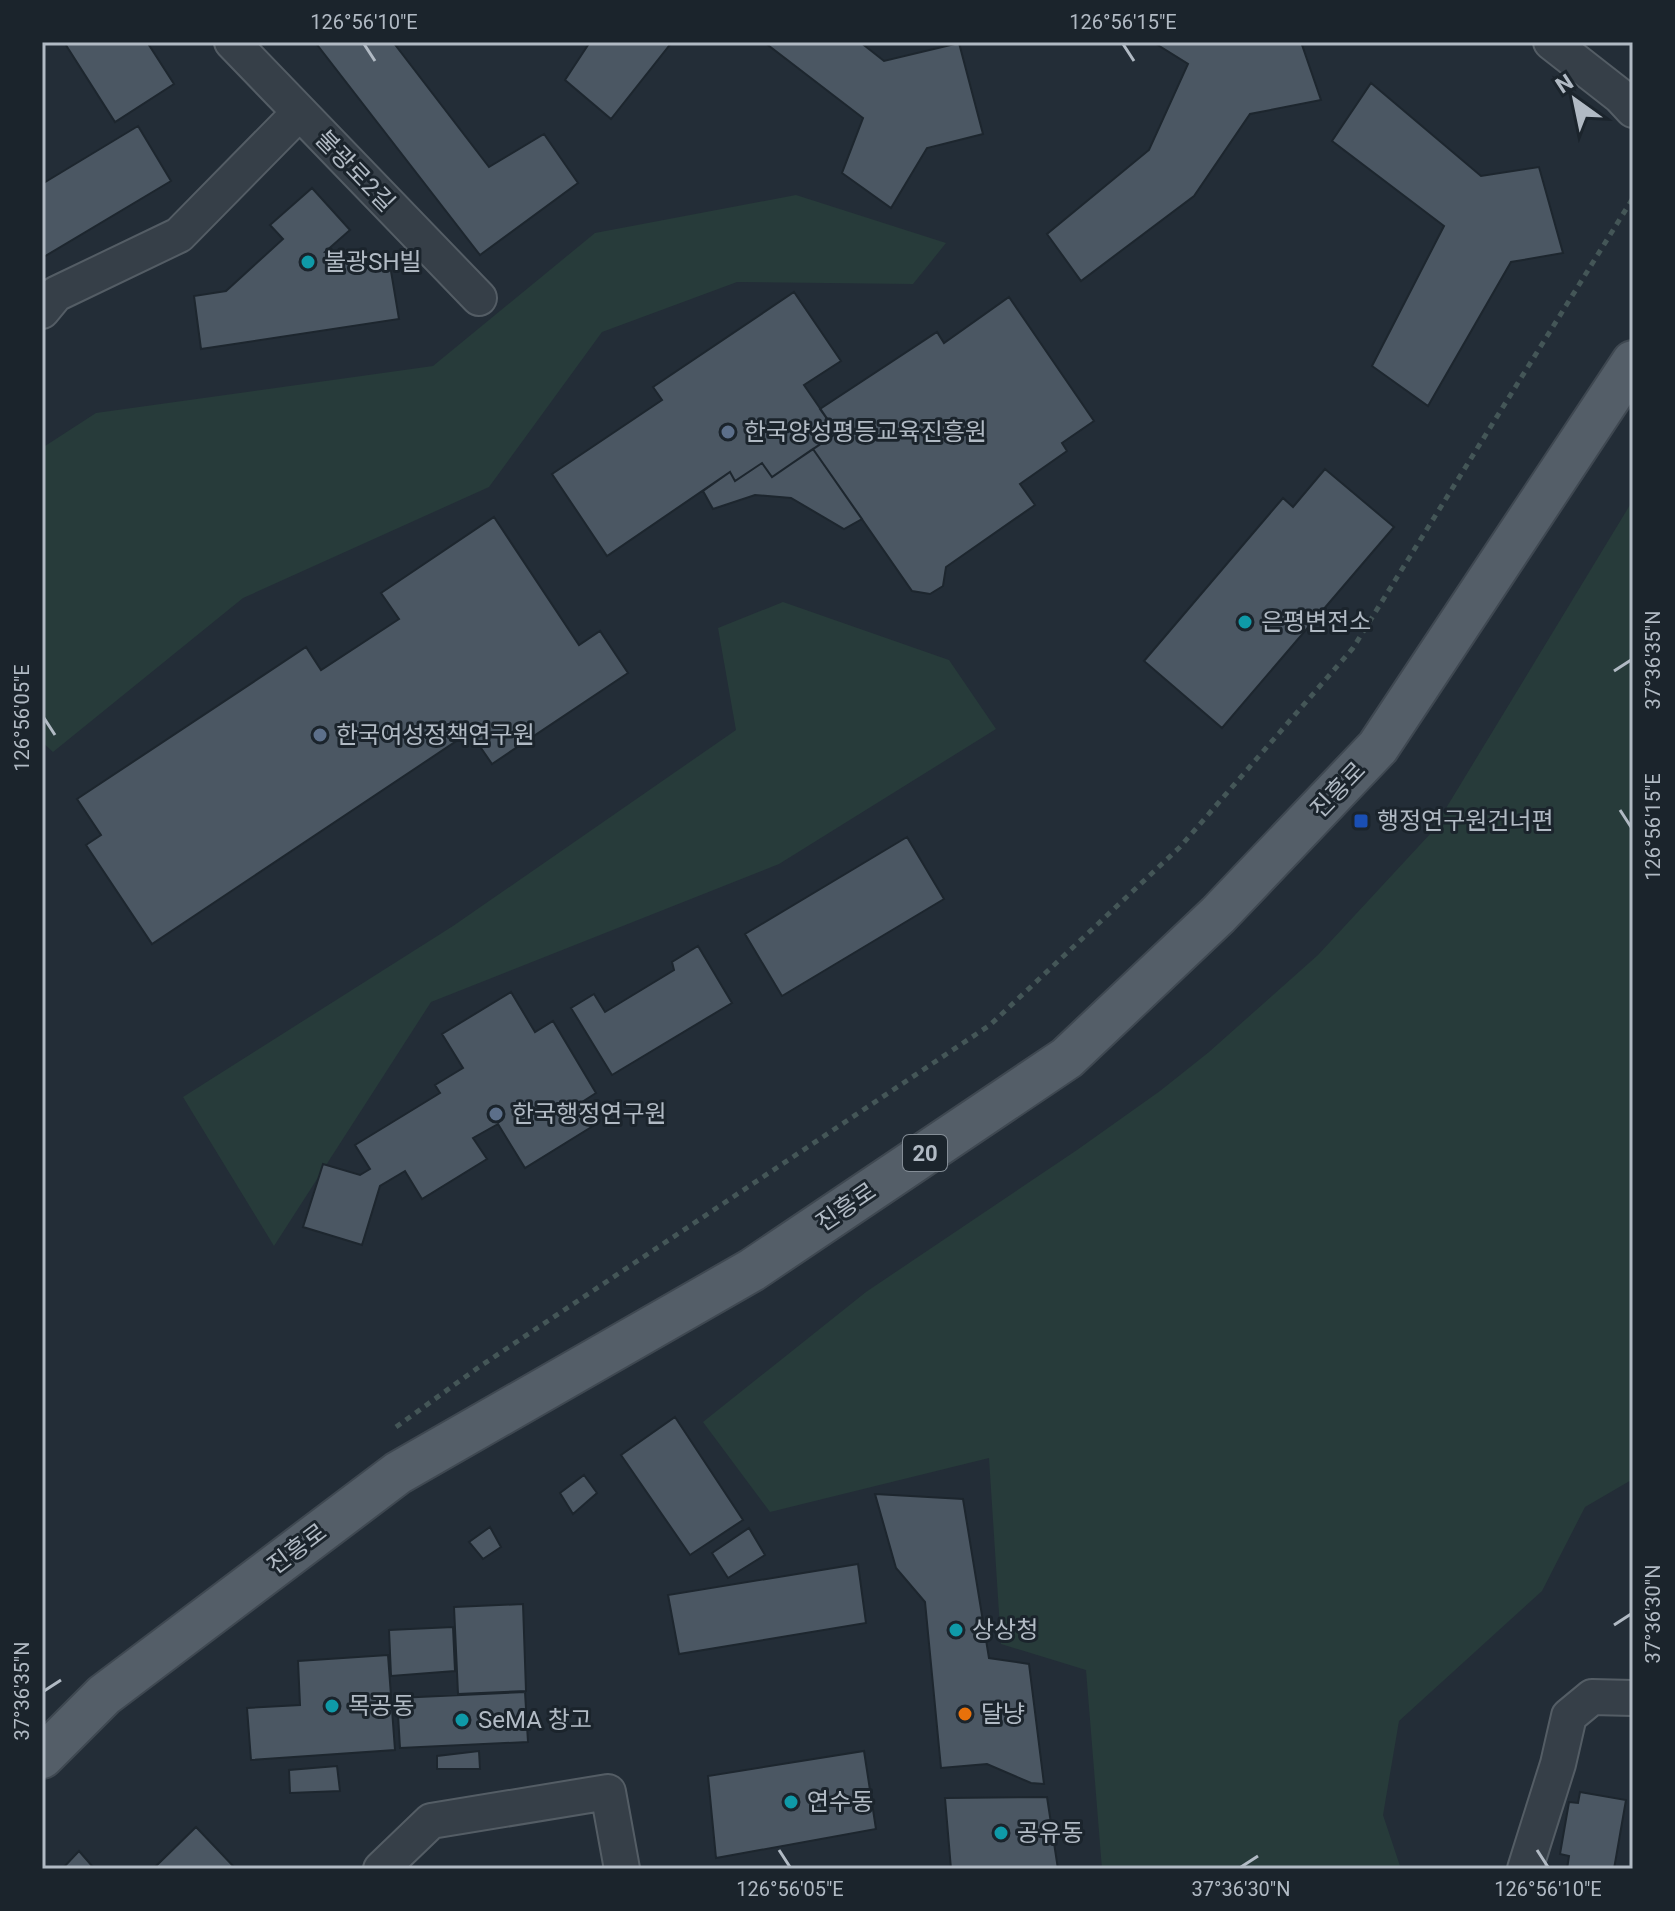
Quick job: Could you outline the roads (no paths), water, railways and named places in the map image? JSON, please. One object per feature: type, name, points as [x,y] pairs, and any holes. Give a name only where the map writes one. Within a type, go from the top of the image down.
[{"type":"main road","name":"진흥로","points":[[42,1757],[104,1695],[398,1473],[752,1270],[1067,1058],[1218,915],[1378,747],[1633,362]]},
{"type":"street","name":"불광로2길","points":[[232,42],[479,298]]},
{"type":"street","points":[[1551,42],[1620,96],[1633,110]]},
{"type":"street","points":[[42,311],[56,294],[179,235],[299,113]]},
{"type":"street","points":[[1525,1869],[1558,1764],[1569,1716],[1592,1697],[1633,1698]]},
{"type":"street","points":[[381,1869],[431,1821],[608,1792],[622,1869]]},
{"type":"place","name":"불광SH빌","points":[[308,262]]},
{"type":"place","name":"한국양성평등교육진흥원","points":[[728,432]]},
{"type":"place","name":"은평변전소","points":[[1245,622]]},
{"type":"place","name":"한국여성정책연구원","points":[[320,735]]},
{"type":"place","name":"행정연구원건너편","points":[[1361,821]]},
{"type":"place","name":"한국행정연구원","points":[[496,1114]]},
{"type":"place","name":"상상청","points":[[956,1630]]},
{"type":"place","name":"목공동","points":[[332,1706]]},
{"type":"place","name":"달냥","points":[[965,1714]]},
{"type":"place","name":"SeMA 창고","points":[[462,1720]]},
{"type":"place","name":"연수동","points":[[791,1802]]},
{"type":"place","name":"공유동","points":[[1001,1833]]}]
